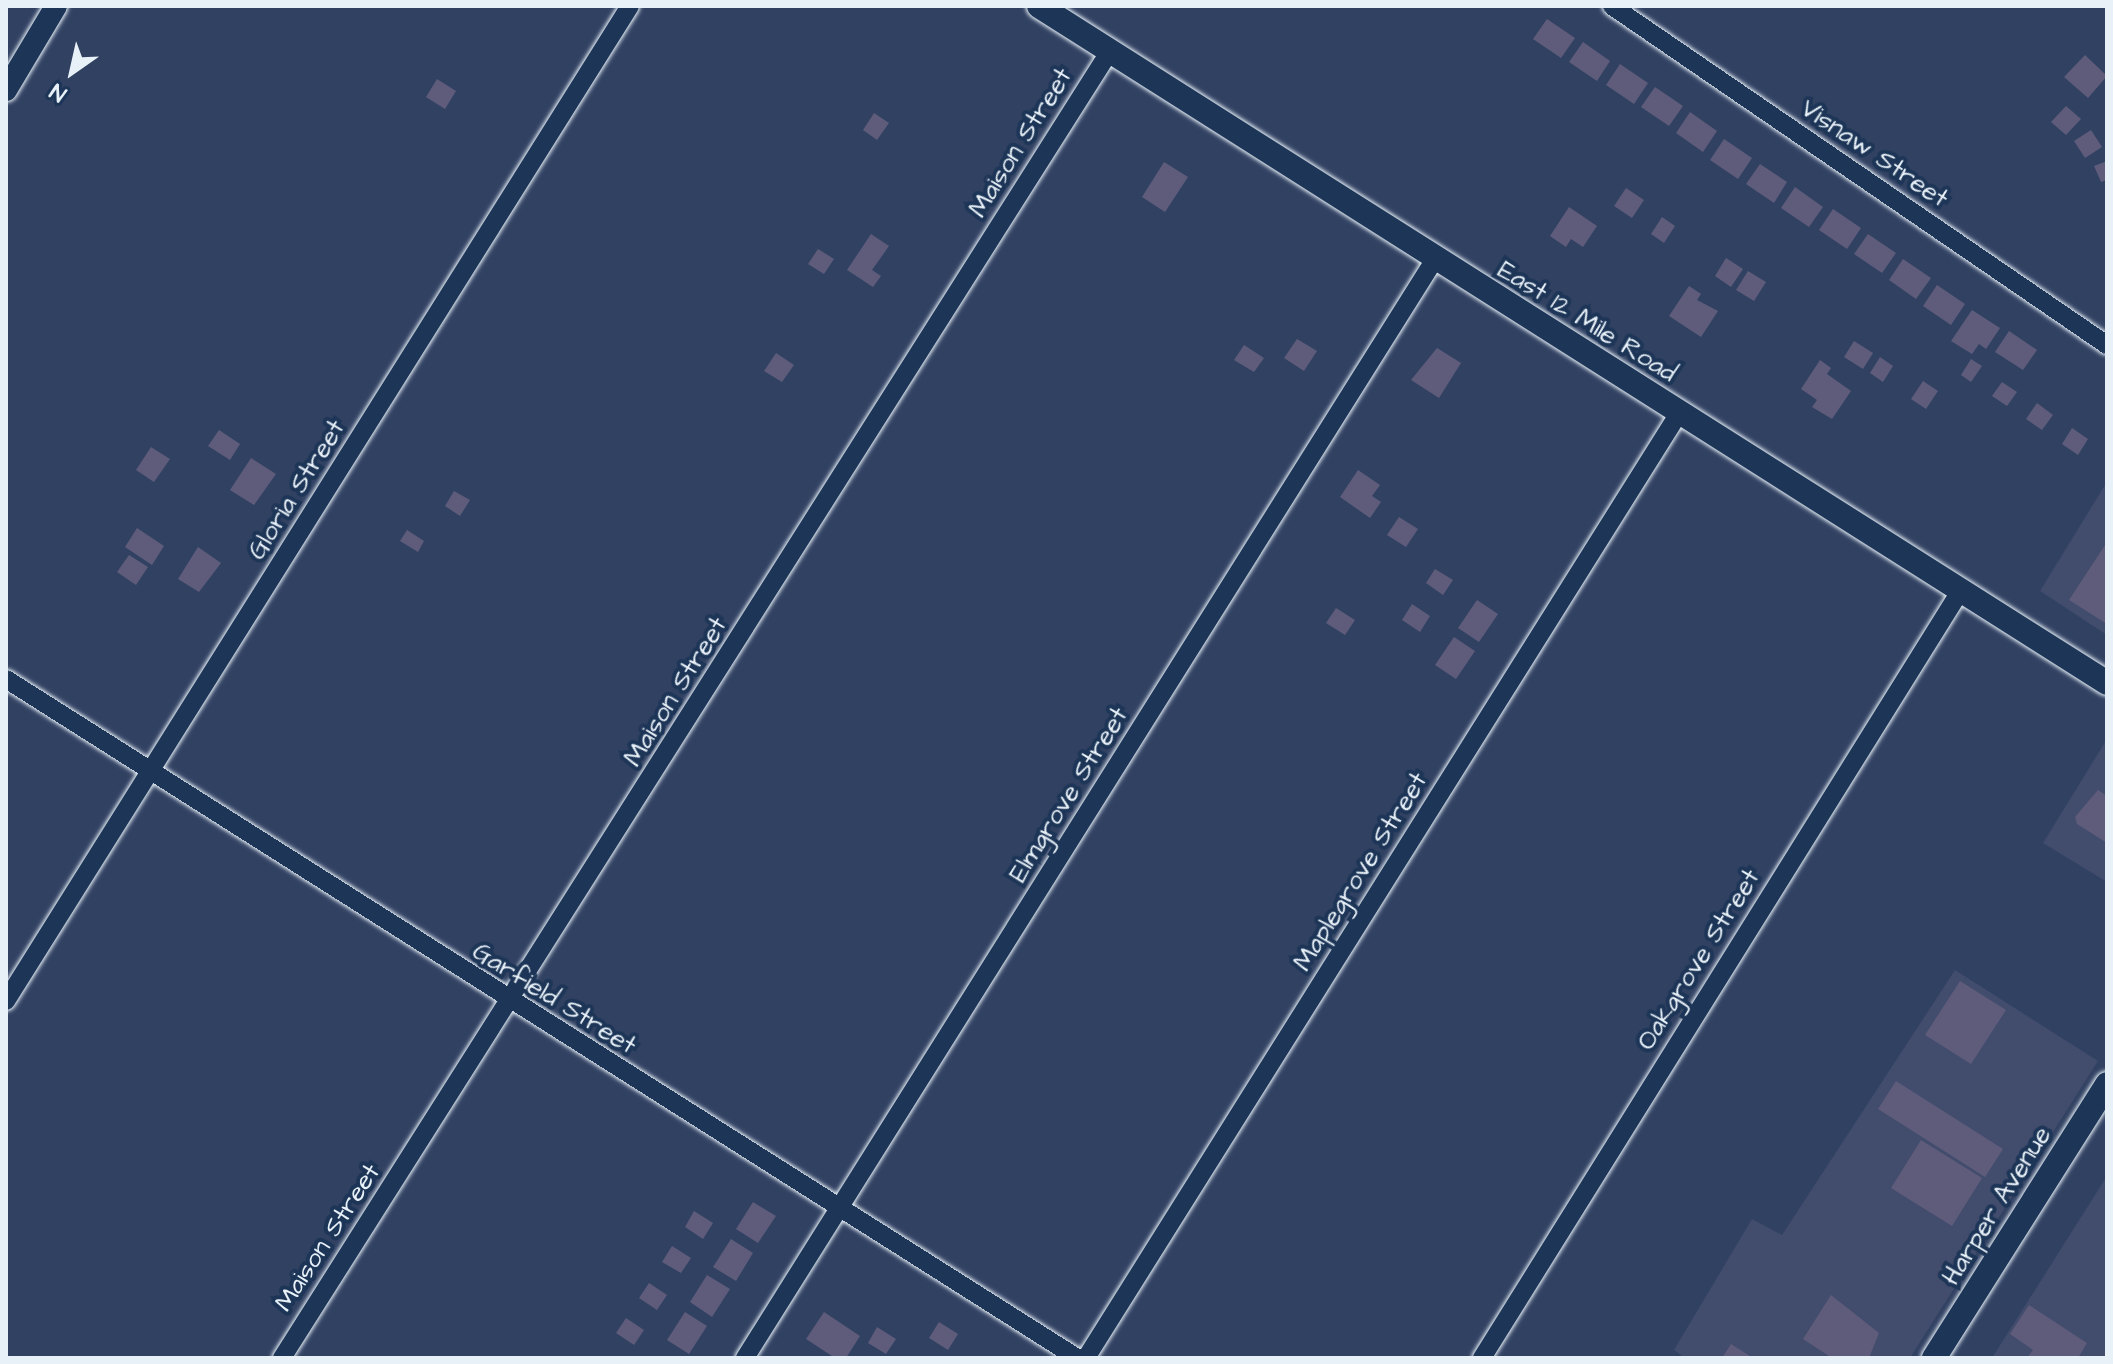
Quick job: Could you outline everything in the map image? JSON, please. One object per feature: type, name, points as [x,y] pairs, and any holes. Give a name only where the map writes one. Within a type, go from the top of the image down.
[{"type":"main road","name":"East 12 Mile Road","points":[[1039,6],[2107,683]]},
{"type":"main road","name":"Harper Avenue","points":[[1934,1358],[2107,1084]]},
{"type":"street","points":[[6,90],[56,6]]},
{"type":"street","name":"Gloria Street","points":[[6,1001],[630,6]]},
{"type":"street","name":"Visnaw Street","points":[[1612,6],[2107,345]]},
{"type":"street","name":"Maison Street","points":[[282,1358],[510,1003],[1110,51]]},
{"type":"street","name":"Elmgrove Street","points":[[745,1358],[1435,259]]},
{"type":"street","name":"Maplegrove Street","points":[[1086,1358],[1679,413]]},
{"type":"street","name":"Oakgrove Street","points":[[1482,1358],[1961,590]]},
{"type":"street","name":"Garfield Street","points":[[6,679],[510,1003],[1077,1358]]},
{"type":"shaded area","points":[[2107,486],[2107,635],[2040,591]]},
{"type":"shaded area","points":[[2107,739],[2107,882],[2043,843]]},
{"type":"shaded area","points":[[1955,970],[2098,1061],[1910,1358],[1685,1358],[1674,1350],[1752,1219],[1782,1235]]},
{"type":"shaded area","points":[[2107,1176],[2107,1358],[1992,1358]]},
{"type":"building","points":[[1547,19],[1575,38],[1561,58],[1533,39]]},
{"type":"building","points":[[1583,42],[1610,61],[1597,81],[1569,62]]},
{"type":"building","points":[[2085,55],[2107,76],[2088,98],[2064,77]]},
{"type":"building","points":[[1620,64],[1648,83],[1634,104],[1606,85]]},
{"type":"building","points":[[437,79],[456,91],[445,109],[426,97]]},
{"type":"building","points":[[1655,87],[1683,106],[1669,126],[1641,107]]},
{"type":"building","points":[[2066,106],[2081,119],[2066,135],[2051,122]]},
{"type":"building","points":[[1690,112],[1717,131],[1703,152],[1676,133]]},
{"type":"building","points":[[874,113],[889,123],[877,140],[863,130]]},
{"type":"building","points":[[2091,130],[2102,147],[2085,158],[2074,141]]},
{"type":"building","points":[[1724,139],[1752,158],[1738,179],[1710,160]]},
{"type":"building","points":[[2107,161],[2107,180],[2101,182],[2094,166]]},
{"type":"building","points":[[1164,162],[1188,177],[1165,212],[1142,197]]},
{"type":"building","points":[[1760,164],[1787,182],[1774,203],[1746,184]]},
{"type":"building","points":[[1795,187],[1823,207],[1809,227],[1781,208]]},
{"type":"building","points":[[1626,188],[1644,200],[1632,218],[1614,206]]},
{"type":"building","points":[[1569,207],[1597,226],[1583,247],[1571,239],[1566,247],[1550,236]]},
{"type":"building","points":[[1833,209],[1861,228],[1847,249],[1819,230]]},
{"type":"building","points":[[1662,217],[1675,226],[1664,243],[1651,234]]},
{"type":"building","points":[[871,234],[889,246],[872,270],[881,276],[873,287],[847,270]]},
{"type":"building","points":[[1868,234],[1896,253],[1882,273],[1854,254]]},
{"type":"building","points":[[818,249],[834,259],[824,274],[808,264]]},
{"type":"building","points":[[1726,258],[1743,269],[1731,287],[1715,276]]},
{"type":"building","points":[[1903,259],[1931,278],[1916,299],[1889,280]]},
{"type":"building","points":[[1748,271],[1766,282],[1754,301],[1736,290]]},
{"type":"building","points":[[1937,285],[1965,304],[1951,325],[1923,306]]},
{"type":"building","points":[[1689,286],[1701,294],[1697,300],[1718,311],[1701,337],[1669,316]]},
{"type":"building","points":[[1972,310],[2000,328],[1986,349],[1979,344],[1972,354],[1951,341]]},
{"type":"building","points":[[2009,331],[2037,350],[2023,370],[1995,352]]},
{"type":"building","points":[[1297,339],[1317,351],[1304,371],[1284,358]]},
{"type":"building","points":[[1854,341],[1873,353],[1863,369],[1844,357]]},
{"type":"building","points":[[1244,345],[1264,358],[1254,372],[1234,360]]},
{"type":"building","points":[[1437,348],[1461,363],[1439,398],[1411,380]]},
{"type":"building","points":[[776,353],[794,365],[782,382],[764,371]]},
{"type":"building","points":[[1880,357],[1893,366],[1883,382],[1870,373]]},
{"type":"building","points":[[1971,359],[1982,366],[1971,382],[1961,375]]},
{"type":"building","points":[[1820,360],[1831,368],[1827,374],[1851,391],[1832,419],[1812,407],[1817,400],[1801,389]]},
{"type":"building","points":[[1923,381],[1938,391],[1926,409],[1911,399]]},
{"type":"building","points":[[2002,382],[2017,392],[2007,406],[1992,396]]},
{"type":"building","points":[[2037,403],[2053,415],[2042,430],[2026,419]]},
{"type":"building","points":[[2072,428],[2088,439],[2078,455],[2062,444]]},
{"type":"building","points":[[219,430],[240,444],[230,460],[208,446]]},
{"type":"building","points":[[151,447],[170,459],[154,482],[136,470]]},
{"type":"building","points":[[251,458],[276,474],[254,505],[230,490]]},
{"type":"building","points":[[1358,470],[1380,485],[1372,496],[1381,502],[1370,518],[1340,497]]},
{"type":"building","points":[[454,491],[470,500],[460,516],[445,506]]},
{"type":"building","points":[[1399,517],[1418,529],[1406,547],[1387,535]]},
{"type":"building","points":[[137,528],[164,546],[152,565],[125,547]]},
{"type":"building","points":[[407,530],[424,541],[418,552],[400,541]]},
{"type":"building","points":[[2107,542],[2107,624],[2069,600]]},
{"type":"building","points":[[198,547],[221,563],[199,592],[178,579]]},
{"type":"building","points":[[129,555],[148,567],[136,585],[117,572]]},
{"type":"building","points":[[1435,569],[1453,580],[1443,595],[1426,583]]},
{"type":"building","points":[[1477,600],[1498,614],[1479,642],[1458,628]]},
{"type":"building","points":[[1412,604],[1430,616],[1420,632],[1402,620]]},
{"type":"building","points":[[1336,608],[1355,620],[1345,635],[1326,623]]},
{"type":"building","points":[[1454,637],[1475,651],[1456,679],[1435,665]]},
{"type":"building","points":[[2098,790],[2107,796],[2107,843],[2077,824],[2075,817]]},
{"type":"building","points":[[1960,981],[2006,1010],[1971,1064],[1925,1035]]},
{"type":"building","points":[[1896,1081],[2003,1149],[1985,1177],[1878,1109]]},
{"type":"building","points":[[1921,1140],[1982,1178],[1952,1226],[1891,1188]]},
{"type":"building","points":[[753,1202],[776,1216],[758,1243],[736,1229]]},
{"type":"building","points":[[694,1211],[713,1223],[703,1239],[685,1227]]},
{"type":"building","points":[[731,1239],[753,1253],[736,1281],[713,1267]]},
{"type":"building","points":[[672,1246],[691,1258],[681,1273],[662,1262]]},
{"type":"building","points":[[707,1275],[730,1289],[712,1317],[690,1302]]},
{"type":"building","points":[[649,1283],[667,1295],[657,1310],[639,1298]]},
{"type":"building","points":[[1831,1295],[1879,1333],[1869,1358],[1832,1358],[1803,1339]]},
{"type":"building","points":[[2029,1305],[2087,1343],[2078,1358],[2027,1358],[2033,1350],[2010,1334]]},
{"type":"building","points":[[685,1312],[707,1326],[689,1354],[667,1340]]},
{"type":"building","points":[[824,1312],[860,1336],[846,1358],[835,1358],[806,1339]]},
{"type":"building","points":[[626,1318],[644,1330],[634,1345],[616,1333]]},
{"type":"building","points":[[939,1322],[958,1334],[948,1350],[929,1338]]},
{"type":"building","points":[[877,1327],[896,1339],[886,1354],[868,1343]]},
{"type":"building","points":[[1731,1344],[1753,1358],[1722,1358]]}]
